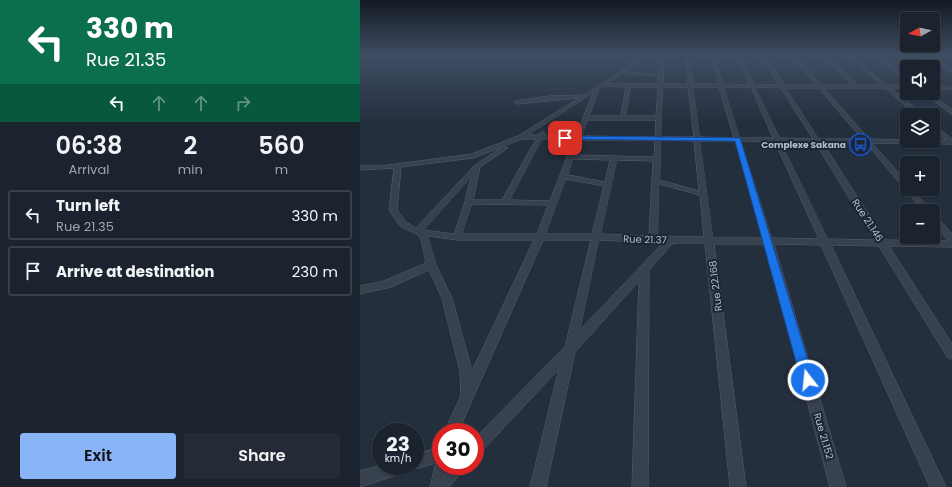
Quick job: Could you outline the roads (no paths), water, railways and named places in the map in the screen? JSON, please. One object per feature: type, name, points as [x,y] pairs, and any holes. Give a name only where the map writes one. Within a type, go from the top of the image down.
[{"type":"street","points":[[466,396],[466,371],[449,305],[440,282],[431,265],[425,239],[419,232],[478,166],[615,78]]},
{"type":"street","points":[[653,238],[660,78]]},
{"type":"street","name":"Rue 22.168","points":[[691,78],[738,487]]},
{"type":"street","name":"Rue 21.152","points":[[719,78],[838,487]]},
{"type":"street","points":[[748,78],[826,242],[938,487]]},
{"type":"street","name":"Rue 21.146","points":[[777,78],[952,354]]},
{"type":"street","points":[[812,78],[900,179]]},
{"type":"street","points":[[847,78],[857,87]]},
{"type":"street","points":[[876,78],[912,108]]},
{"type":"street","points":[[622,118],[629,85]]},
{"type":"street","points":[[600,87],[660,85],[900,88]]},
{"type":"street","points":[[455,423],[540,237],[570,157],[600,87]]},
{"type":"street","points":[[940,88],[952,88]]},
{"type":"street","points":[[517,102],[552,97],[587,96]]},
{"type":"street","points":[[936,100],[952,112]]},
{"type":"street","points":[[586,118],[658,118]]},
{"type":"street","points":[[505,202],[549,119]]},
{"type":"street","points":[[940,132],[952,142]]},
{"type":"street","points":[[360,168],[381,168],[473,156],[522,137],[952,142]]},
{"type":"street","points":[[570,157],[656,158]]},
{"type":"street","points":[[538,487],[614,158]]},
{"type":"street","name":"Rue 21.37","points":[[398,166],[393,210],[403,224],[419,232],[457,237],[653,238],[709,241],[952,244]]},
{"type":"street","points":[[457,237],[469,202],[478,166]]},
{"type":"street","points":[[563,176],[608,185]]},
{"type":"street","points":[[655,181],[703,194]]},
{"type":"street","points":[[915,196],[921,204]]},
{"type":"street","points":[[469,202],[552,203]]},
{"type":"street","points":[[940,226],[952,240]]},
{"type":"street","points":[[484,439],[570,349],[644,268],[668,243],[674,240]]},
{"type":"street","points":[[360,290],[370,290],[431,265]]},
{"type":"street","points":[[640,487],[644,268]]},
{"type":"street","points":[[360,479],[373,475]]},
{"type":"street","points":[[439,486],[441,475]]},
{"type":"street","points":[[439,486],[449,475]]},
{"type":"place","name":"Complexe Sakana","points":[[861,145]]}]
